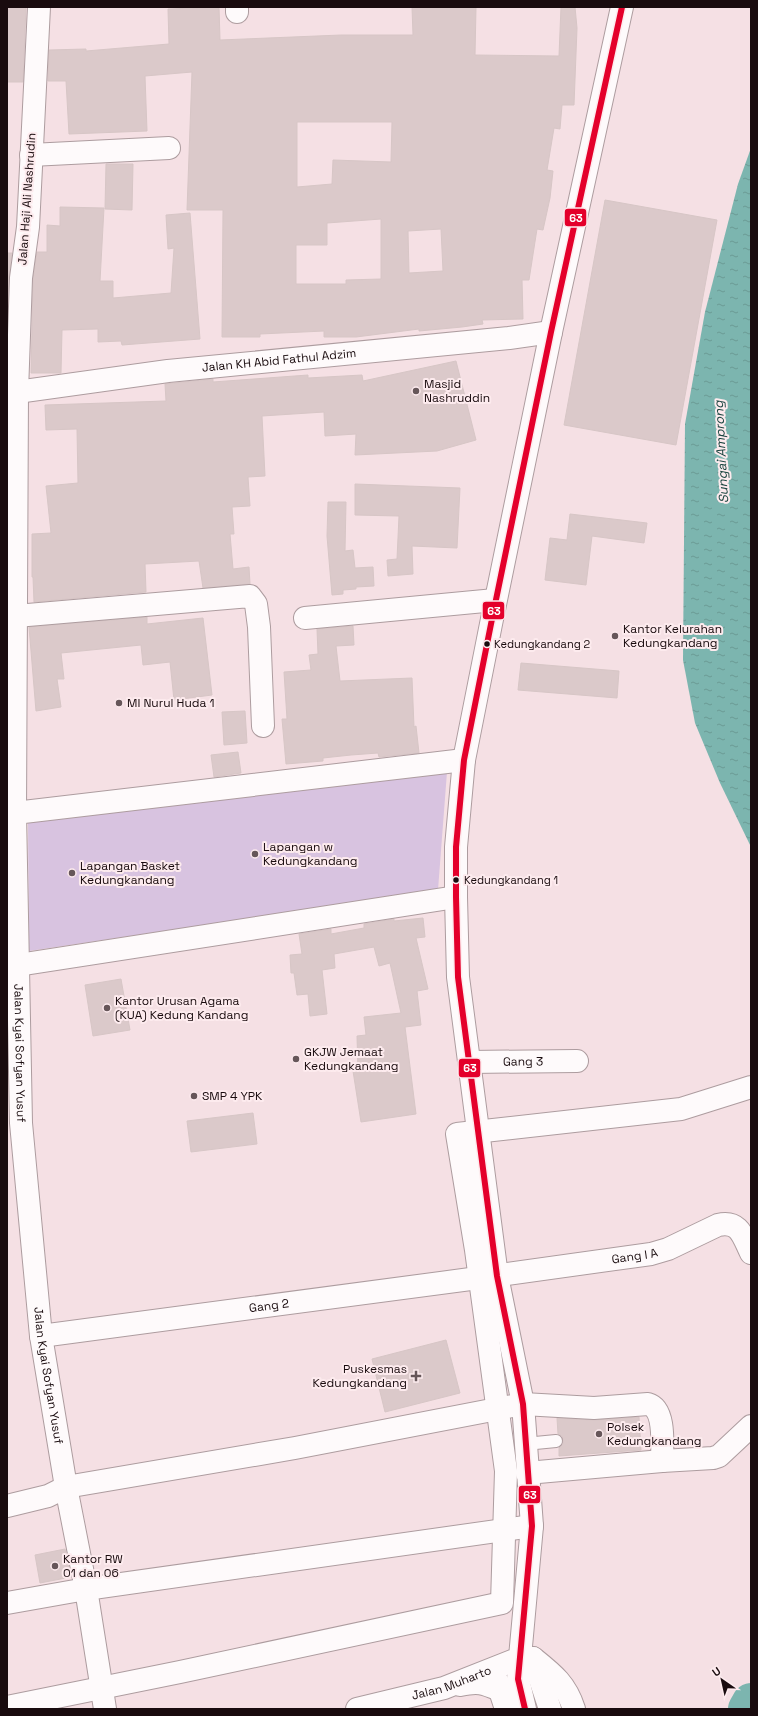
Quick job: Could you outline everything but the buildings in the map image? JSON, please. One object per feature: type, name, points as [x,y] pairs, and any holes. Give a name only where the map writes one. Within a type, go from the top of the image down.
[{"type":"street","name":"Jalan Haji Ali Nashrudin","points":[[12,392],[14,279],[28,227],[39,7]]},
{"type":"street","points":[[525,1709],[518,1679],[527,1658],[532,1526],[523,1404],[497,1276],[458,977],[456,847],[464,760],[551,332],[622,7]]},
{"type":"street","points":[[31,155],[169,148]]},
{"type":"street","name":"Jalan KH Abid Fathul Adzim","points":[[12,392],[168,370],[509,338],[551,332]]},
{"type":"street","name":"Jalan Kyai Sofyan Yusuf","points":[[12,392],[16,616],[11,731],[15,813],[18,965],[14,1124],[41,1336],[66,1487],[86,1589],[105,1709]]},
{"type":"street","points":[[16,616],[250,596],[256,604],[259,626],[263,726]]},
{"type":"street","points":[[305,618],[496,600]]},
{"type":"street","points":[[15,813],[464,760]]},
{"type":"street","points":[[18,965],[456,897]]},
{"type":"street","name":"Gang 3","points":[[469,1062],[577,1061]]},
{"type":"street","points":[[7,1707],[180,1672],[502,1603],[506,1471],[476,1250],[457,1134],[681,1109],[751,1087]]},
{"type":"street","name":"Gang I A","points":[[497,1276],[658,1252],[718,1225],[726,1223],[735,1226],[740,1230],[751,1253]]},
{"type":"street","name":"Gang 2","points":[[41,1336],[497,1276]]},
{"type":"street","points":[[7,1506],[48,1496],[66,1487],[295,1448],[523,1404],[594,1408],[648,1404],[652,1405],[658,1411],[661,1422],[662,1461]]},
{"type":"street","points":[[527,1473],[713,1458],[718,1456],[751,1426]]},
{"type":"street","points":[[7,1603],[86,1589],[532,1526]]},
{"type":"street","points":[[527,1658],[550,1709]]},
{"type":"street","points":[[527,1658],[560,1681],[570,1697],[574,1709]]},
{"type":"street","name":"Jalan Muharto","points":[[357,1709],[444,1688],[493,1668],[527,1658]]},
{"type":"street","points":[[493,1668],[503,1700]]},
{"type":"street","points":[[444,1688],[472,1683],[484,1683],[503,1700]]},
{"type":"lane","points":[[525,1444],[556,1441]]},
{"type":"shaded area","points":[[447,772],[438,890],[29,951],[28,821]]},
{"type":"water","points":[[751,148],[751,847],[720,783],[695,723],[683,660],[685,424],[705,312],[738,184]]},
{"type":"waterway","name":"Sungai Amprong","points":[[747,1709],[751,1702]]},
{"type":"transit line","name":"63","points":[[525,1709],[518,1679],[532,1526],[523,1404],[497,1276],[458,977],[456,847],[464,760],[551,332],[622,7]]},
{"type":"place","name":"Masjid Nashruddin","points":[[416,391]]},
{"type":"place","name":"Kantor Kelurahan Kedungkandang","points":[[615,636]]},
{"type":"place","name":"Kedungkandang 2","points":[[487,644]]},
{"type":"place","name":"MI Nurul Huda 1","points":[[119,703]]},
{"type":"place","name":"Lapangan w Kedungkandang","points":[[255,854]]},
{"type":"place","name":"Lapangan Basket Kedungkandang","points":[[72,873]]},
{"type":"place","name":"Kedungkandang 1","points":[[456,880]]},
{"type":"place","name":"Kantor Urusan Agama (KUA) Kedung Kandang","points":[[107,1008]]},
{"type":"place","name":"GKJW Jemaat Kedungkandang","points":[[296,1059]]},
{"type":"place","name":"SMP 4 YPK","points":[[194,1096]]},
{"type":"place","name":"Puskesmas Kedungkandang","points":[[416,1376]]},
{"type":"place","name":"Polsek Kedungkandang","points":[[599,1434]]},
{"type":"place","name":"Kantor RW 01 dan 06","points":[[55,1566]]}]
